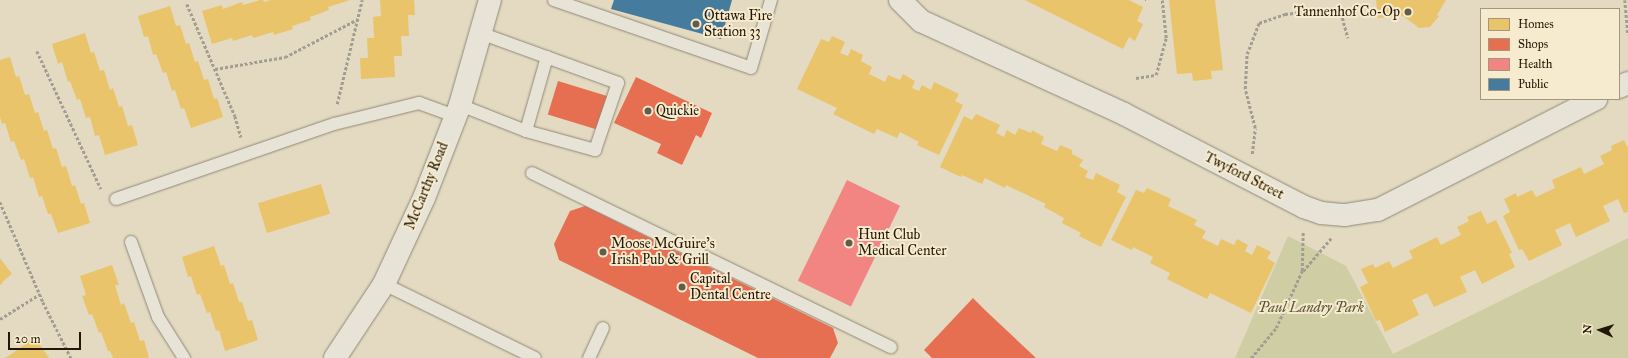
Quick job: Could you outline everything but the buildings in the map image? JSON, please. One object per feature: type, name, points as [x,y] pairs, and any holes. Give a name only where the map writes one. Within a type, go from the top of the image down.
[{"type":"street","name":"McCarthy Road","points":[[336,358],[384,284],[424,198],[458,110],[490,0]]},
{"type":"street","name":"Twyford Street","points":[[900,0],[921,21],[1124,114],[1304,207],[1321,213],[1344,216],[1378,210],[1594,100]]},
{"type":"lane","points":[[554,0],[751,68],[771,0]]},
{"type":"lane","points":[[116,199],[334,124],[419,103],[458,110],[595,150],[618,83],[480,32]]},
{"type":"lane","points":[[526,131],[548,57]]},
{"type":"lane","points":[[532,173],[891,347]]},
{"type":"lane","points":[[131,242],[158,317],[184,358]]},
{"type":"lane","points":[[384,284],[535,358]]},
{"type":"lane","points":[[589,358],[603,328]]},
{"type":"path","points":[[334,124],[338,96],[362,0]]},
{"type":"path","points":[[1136,78],[1156,75],[1166,38],[1162,0]]},
{"type":"path","points":[[1625,0],[1628,36]]},
{"type":"path","points":[[187,4],[235,116],[247,154]]},
{"type":"path","points":[[1249,178],[1255,128],[1245,89],[1247,54],[1260,23],[1285,14],[1340,8],[1348,38]]},
{"type":"path","points":[[215,69],[286,57],[358,19]]},
{"type":"path","points":[[37,51],[100,188],[116,199]]},
{"type":"path","points":[[0,203],[40,294],[72,358]]},
{"type":"path","points":[[1302,271],[1304,207]]},
{"type":"path","points":[[1251,358],[1276,328],[1302,271],[1338,231],[1344,216]]},
{"type":"path","points":[[0,318],[40,294]]},
{"type":"green space","name":"Paul Landry Park","points":[[1288,236],[1346,266],[1393,354],[1628,238],[1628,358],[1235,358]]},
{"type":"place","name":"Tannenhof Co-Op","points":[[1408,12]]},
{"type":"place","name":"Ottawa Fire Station 33","points":[[696,24]]},
{"type":"place","name":"Quickie","points":[[648,111]]},
{"type":"place","name":"Hunt Club Medical Center","points":[[849,243]]},
{"type":"place","name":"Moose McGuire's Irish Pub & Grill","points":[[603,252]]},
{"type":"place","name":"Capital Dental Centre","points":[[682,287]]}]
